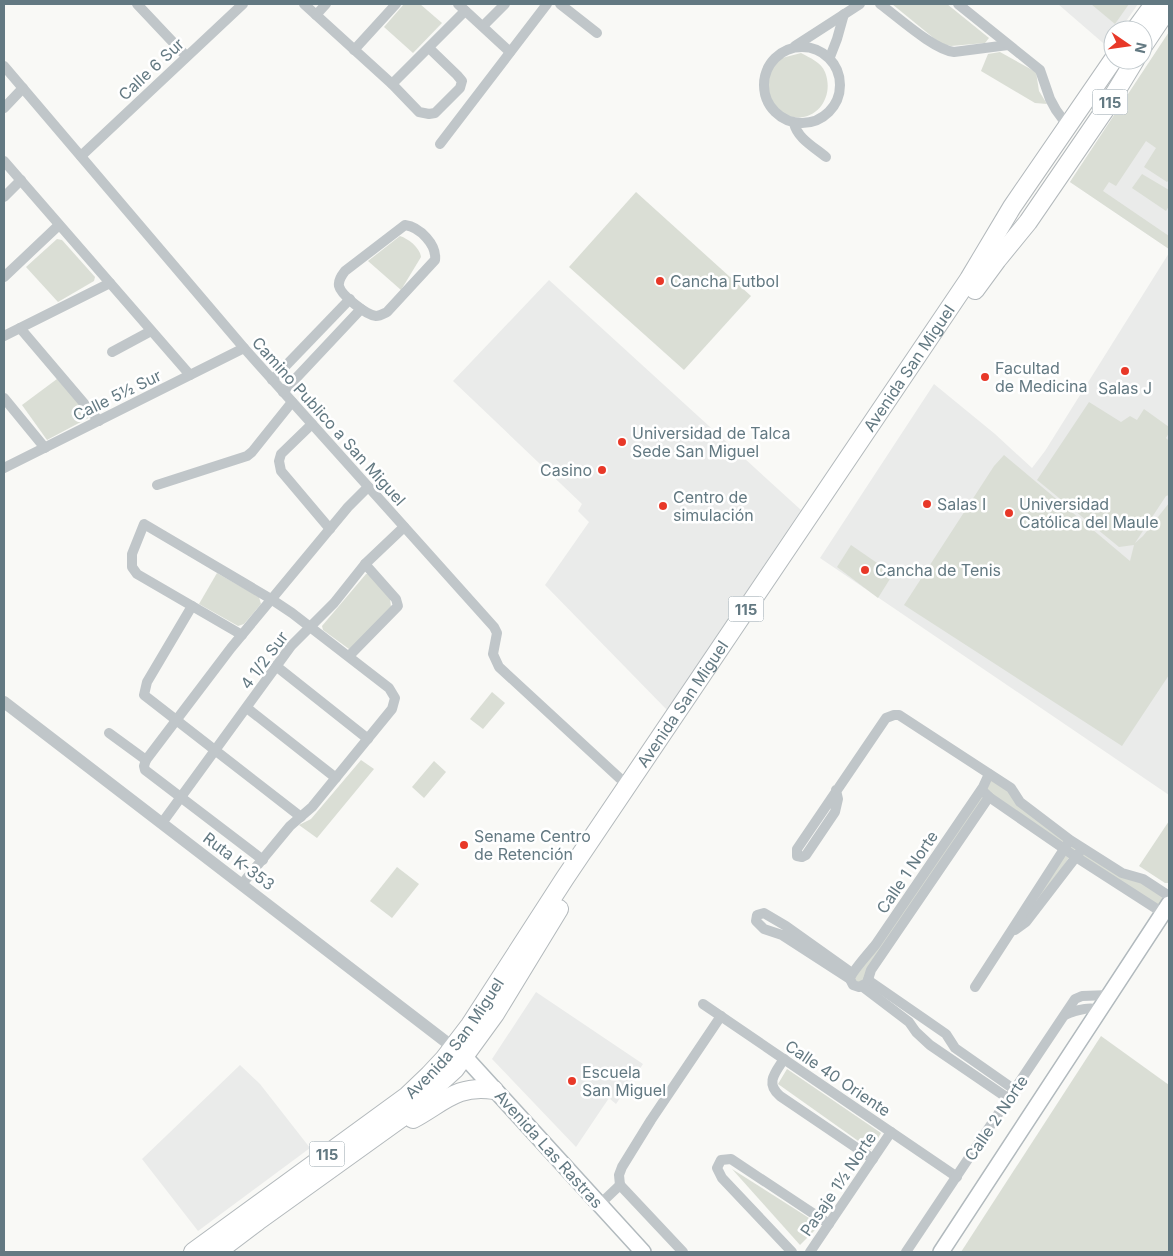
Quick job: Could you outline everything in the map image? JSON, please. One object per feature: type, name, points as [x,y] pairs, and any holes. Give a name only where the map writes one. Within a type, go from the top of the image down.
[{"type":"highway","points":[[1148,20],[1164,7]]},
{"type":"highway","points":[[1153,27],[1164,7]]},
{"type":"highway","name":"Avenida San Miguel","points":[[217,1252],[272,1210],[383,1132],[418,1105],[455,1069],[459,1052],[485,1002],[565,878],[969,279],[1005,217],[1106,70]]},
{"type":"highway","name":"Avenida San Miguel","points":[[193,1252],[401,1101],[459,1052],[495,1014],[593,855],[982,280],[1028,222],[1104,111],[1129,70]]},
{"type":"highway","points":[[1067,124],[1079,135],[1082,143]]},
{"type":"highway","points":[[1036,170],[1045,181],[1054,184]]},
{"type":"highway","points":[[383,1132],[417,1117],[459,1091],[479,1088],[494,1090]]},
{"type":"main road","name":"Calle 2 Norte","points":[[941,1252],[1166,908]]},
{"type":"main road","name":"Avenida Las Rastras","points":[[459,1052],[642,1252]]},
{"type":"street","points":[[137,4],[186,56]]},
{"type":"street","name":"Calle 6 Sur","points":[[81,156],[243,4]]},
{"type":"street","points":[[304,4],[392,84],[419,112],[429,114],[435,113],[460,88],[462,81],[429,48]]},
{"type":"street","points":[[316,15],[326,4]]},
{"type":"street","points":[[354,50],[396,4]]},
{"type":"street","points":[[483,26],[505,4]]},
{"type":"street","points":[[440,144],[547,4]]},
{"type":"street","points":[[560,4],[598,32]]},
{"type":"street","points":[[794,47],[860,4]]},
{"type":"street","points":[[880,4],[946,51],[954,52],[1008,45]]},
{"type":"street","points":[[958,4],[1040,70],[1050,99],[1067,124]]},
{"type":"street","points":[[392,84],[429,48],[461,7],[510,52]]},
{"type":"street","points":[[830,57],[844,14]]},
{"type":"street","points":[[807,46],[819,50],[830,57],[836,65],[840,79],[840,94],[830,111],[814,122],[804,124],[784,119],[776,113],[769,105],[765,95],[764,84],[765,74],[776,56],[784,50],[807,46]]},
{"type":"street","name":"Camino Publico a San Miguel","points":[[4,66],[244,348],[496,630],[497,636],[492,654],[499,666],[627,785]]},
{"type":"street","points":[[4,108],[23,88]]},
{"type":"street","points":[[794,122],[795,129],[800,136],[826,157]]},
{"type":"street","points":[[4,161],[190,375]]},
{"type":"street","points":[[4,196],[21,180]]},
{"type":"street","points":[[4,277],[59,225]]},
{"type":"street","points":[[405,225],[412,226],[428,239],[434,247],[436,253],[435,260],[387,312],[378,316],[361,309],[350,299],[339,285],[340,278],[345,271],[405,225]]},
{"type":"street","points":[[4,336],[110,283]]},
{"type":"street","points":[[272,380],[350,299]]},
{"type":"street","points":[[283,392],[361,309]]},
{"type":"street","points":[[20,328],[99,421]]},
{"type":"street","points":[[112,352],[151,331]]},
{"type":"street","name":"Calle 5½ Sur","points":[[4,468],[244,348]]},
{"type":"street","points":[[5,400],[44,448]]},
{"type":"street","points":[[157,485],[247,456],[292,402]]},
{"type":"street","points":[[312,424],[281,454],[279,461],[281,471],[330,529]]},
{"type":"street","points":[[263,860],[180,797],[146,770],[144,766],[146,760],[242,635],[348,507],[368,487]]},
{"type":"street","points":[[242,635],[137,574],[132,567],[132,554],[144,524],[271,599],[311,626],[389,688],[395,698],[392,709],[312,808],[290,826],[242,884]]},
{"type":"street","name":"4 1/2 Sur","points":[[162,823],[290,646],[334,603],[365,564],[404,527]]},
{"type":"street","points":[[349,656],[398,606],[396,599],[365,564]]},
{"type":"street","points":[[192,606],[147,682],[144,695],[301,817]]},
{"type":"street","points":[[276,666],[368,739]]},
{"type":"street","name":"Ruta K-353","points":[[4,702],[459,1052]]},
{"type":"street","points":[[247,708],[336,778]]},
{"type":"street","points":[[836,790],[838,799],[835,812],[806,855],[802,857],[797,856],[796,848],[836,790],[886,718],[894,715],[903,716],[1011,788],[1018,800],[1067,844],[1076,857],[1166,908]]},
{"type":"street","points":[[109,733],[146,760]]},
{"type":"street","name":"Calle 1 Norte","points":[[852,974],[862,964],[876,944],[983,787],[989,774]]},
{"type":"street","points":[[983,787],[989,798],[1018,816],[1067,844],[1084,847],[1122,873],[1143,879],[1169,896]]},
{"type":"street","name":"Calle 1 Norte","points":[[866,981],[882,954],[989,798]]},
{"type":"street","points":[[1018,816],[1024,805]]},
{"type":"street","points":[[975,987],[1067,844]]},
{"type":"street","points":[[1010,933],[1026,922],[1084,847]]},
{"type":"street","points":[[852,974],[782,935],[760,927],[756,921],[757,915],[764,914],[786,926],[852,974],[853,985],[866,981]]},
{"type":"street","points":[[852,974],[861,969],[867,974],[866,981]]},
{"type":"street","points":[[866,981],[946,1034],[951,1044],[961,1054],[1012,1094]]},
{"type":"street","points":[[866,981],[930,1045],[1012,1094]]},
{"type":"street","name":"Calle 2 Norte","points":[[906,1252],[1075,1000],[1082,996],[1110,995]]},
{"type":"street","name":"Calle 40 Oriente","points":[[703,1004],[957,1177]]},
{"type":"street","points":[[1065,1015],[1081,1009],[1092,1008],[1100,1010]]},
{"type":"street","points":[[683,1252],[620,1185],[619,1175],[622,1166],[651,1120],[720,1016]]},
{"type":"street","points":[[784,1059],[773,1077],[774,1090],[780,1096],[874,1159]]},
{"type":"street","name":"Pasaje 1½ Norte","points":[[810,1252],[891,1132]]},
{"type":"street","points":[[792,1252],[722,1178],[717,1168],[721,1160],[731,1160],[829,1224]]},
{"type":"street","points":[[600,1205],[620,1185]]},
{"type":"shaded area","points":[[404,4],[420,4],[442,23],[413,53],[384,27]]},
{"type":"shaded area","points":[[892,4],[947,4],[989,38],[985,43],[951,46],[941,44]]},
{"type":"shaded area","points":[[1058,4],[1138,4],[1127,20],[1103,20],[1103,43]]},
{"type":"shaded area","points":[[1091,4],[1129,4],[1118,20],[1110,20]]},
{"type":"shaded area","points":[[1169,32],[1169,249],[1070,182],[1144,70],[1153,70],[1153,56]]},
{"type":"shaded area","points":[[1169,32],[1169,180],[1167,182],[1144,167],[1156,148],[1146,141],[1116,186],[1109,182],[1103,191],[1169,236],[1169,249],[1070,182],[1144,70],[1153,70],[1153,56]]},
{"type":"shaded area","points":[[1000,52],[1036,72],[1039,91],[1047,104],[1035,103],[981,71],[988,54]]},
{"type":"shaded area","points":[[801,53],[821,66],[825,72],[827,91],[821,106],[815,112],[807,116],[789,116],[779,112],[768,100],[765,88],[766,76],[777,61]]},
{"type":"shaded area","points":[[1142,174],[1169,190],[1169,206],[1166,211],[1132,188]]},
{"type":"shaded area","name":"Cancha Futbol","points":[[636,192],[751,296],[684,370],[569,267]]},
{"type":"shaded area","points":[[400,236],[414,244],[419,250],[421,257],[401,290],[368,261]]},
{"type":"shaded area","points":[[57,239],[62,240],[95,277],[94,281],[58,302],[26,267]]},
{"type":"shaded area","name":"Universidad Católica del Maule","points":[[1169,253],[1169,795],[820,558],[934,384],[995,434],[1032,468],[1045,451]]},
{"type":"shaded area","name":"Universidad de Talca Sede San Miguel","points":[[549,280],[801,510],[667,710],[545,585],[589,522],[578,511],[582,504],[453,381]]},
{"type":"shaded area","points":[[57,379],[92,416],[47,440],[22,405]]},
{"type":"shaded area","name":"Universidad Católica del Maule","points":[[1089,402],[1121,422],[1130,416],[1137,420],[1144,409],[1169,427],[1169,433],[1166,438],[1169,441],[1169,495],[1166,496],[1135,543],[1143,536],[1169,503],[1169,675],[1122,746],[904,605],[994,466],[1004,455],[1130,561],[1134,545],[1119,547],[1037,480]]},
{"type":"shaded area","name":"Cancha de Tenis","points":[[851,545],[893,574],[878,598],[837,567]]},
{"type":"shaded area","points":[[217,573],[259,597],[261,604],[244,624],[238,626],[199,604]]},
{"type":"shaded area","points":[[366,574],[370,574],[390,598],[391,607],[353,648],[349,649],[323,630],[322,626]]},
{"type":"shaded area","points":[[492,692],[505,703],[483,729],[470,719]]},
{"type":"shaded area","points":[[361,760],[374,769],[317,838],[299,825],[311,819]]},
{"type":"shaded area","points":[[434,761],[446,772],[424,798],[412,787]]},
{"type":"shaded area","points":[[989,774],[1070,840],[1169,896],[1163,913],[1072,853],[1026,922],[1064,848],[989,798],[863,987],[850,976]]},
{"type":"shaded area","points":[[1169,821],[1169,883],[1165,883],[1139,866]]},
{"type":"shaded area","points":[[397,867],[419,884],[392,918],[370,901]]},
{"type":"shaded area","name":"Escuela San Miguel","points":[[536,992],[643,1064],[616,1104],[609,1098],[576,1147],[492,1059]]},
{"type":"shaded area","points":[[1101,1036],[1169,1085],[1169,1252],[961,1252]]},
{"type":"shaded area","points":[[240,1065],[260,1084],[310,1148],[198,1231],[142,1159]]},
{"type":"shaded area","points":[[787,1069],[881,1133],[871,1150],[778,1084]]},
{"type":"shaded area","points":[[732,1169],[820,1225],[800,1245]]},
{"type":"place","name":"Cancha Futbol","points":[[660,281]]},
{"type":"place","name":"Salas J","points":[[1125,371]]},
{"type":"place","name":"Facultad de Medicina","points":[[985,377]]},
{"type":"place","name":"Universidad de Talca Sede San Miguel","points":[[622,442]]},
{"type":"place","name":"Casino","points":[[602,470]]},
{"type":"place","name":"Salas I","points":[[927,504]]},
{"type":"place","name":"Centro de simulación","points":[[663,506]]},
{"type":"place","name":"Universidad Católica del Maule","points":[[1009,513]]},
{"type":"place","name":"Cancha de Tenis","points":[[865,570]]},
{"type":"place","name":"Sename Centro de Retención","points":[[464,845]]},
{"type":"place","name":"Escuela San Miguel","points":[[572,1081]]}]
